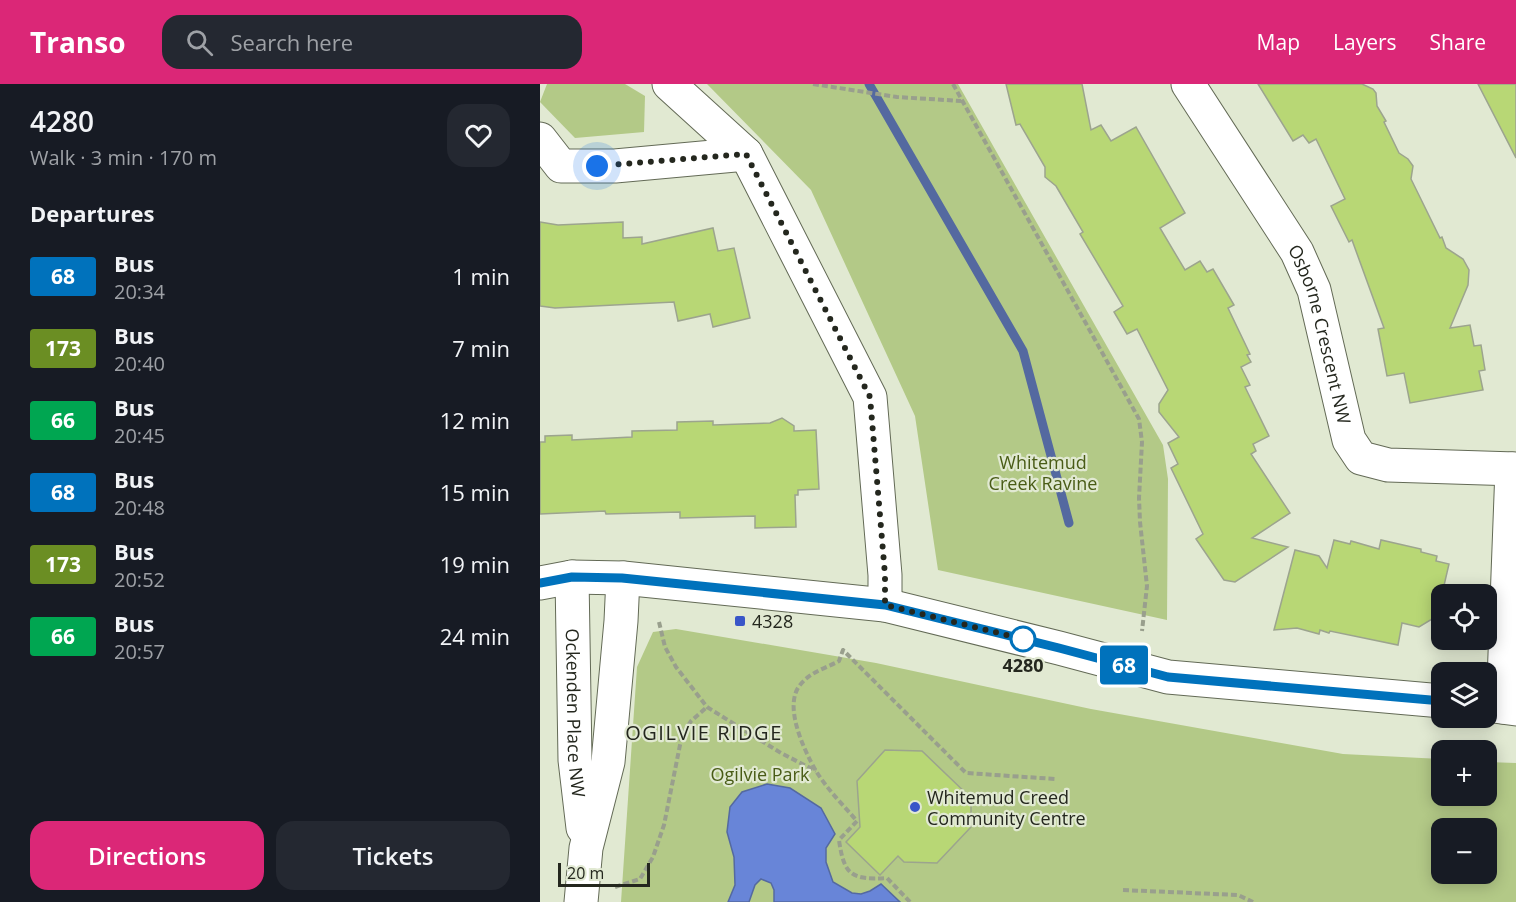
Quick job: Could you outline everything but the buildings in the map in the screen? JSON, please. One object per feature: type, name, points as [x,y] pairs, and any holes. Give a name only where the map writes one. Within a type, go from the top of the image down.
[{"type":"street","points":[[669,84],[746,154],[870,397],[885,575],[885,605]]},
{"type":"street","name":"Osborne Crescent NW","points":[[1188,84],[1297,252],[1314,290],[1349,440],[1361,458],[1388,465],[1514,469]]},
{"type":"street","points":[[540,139],[561,166],[615,166],[746,154]]},
{"type":"street","points":[[1502,707],[1514,469]]},
{"type":"street","points":[[540,583],[572,577],[622,578],[885,605],[1168,677],[1431,700]]},
{"type":"street","name":"Ockenden Place NW","points":[[572,577],[575,760],[586,848]]},
{"type":"street","name":"Ockenden Place NW","points":[[581,899],[586,848],[608,762],[620,633],[622,578]]},
{"type":"path","points":[[813,84],[897,97],[961,101]]},
{"type":"path","points":[[952,84],[1139,419],[1142,442],[1140,522],[1147,586],[1142,631]]},
{"type":"path","points":[[659,622],[665,647],[676,668],[707,707],[781,753],[817,772]]},
{"type":"path","points":[[910,902],[887,878],[864,880],[849,872],[841,857],[839,840],[857,821],[817,772],[799,736],[793,705],[799,686],[811,674],[839,661],[843,650],[966,773],[1055,779]]},
{"type":"path","points":[[581,899],[640,879],[653,857],[664,825],[682,735],[691,721],[707,707]]},
{"type":"path","points":[[1123,890],[1238,895],[1253,902]]},
{"type":"green space","points":[[547,84],[625,84],[645,96],[644,132],[575,138],[540,102]]},
{"type":"green space","name":"Whitemud Creek Ravine","points":[[707,84],[958,84],[1163,445],[1168,479],[1167,620],[938,570],[915,416],[811,190]]},
{"type":"green space","name":"Ogilvie Park","points":[[676,629],[876,663],[1091,709],[1343,754],[1431,758],[1431,806],[1497,806],[1497,762],[1516,763],[1516,902],[621,902],[637,667],[653,632]]},
{"type":"water","points":[[767,784],[790,788],[821,808],[835,834],[826,848],[826,862],[833,882],[852,893],[861,894],[881,884],[900,902],[774,902],[774,890],[771,883],[761,879],[755,885],[749,902],[728,902],[735,885],[734,857],[727,832],[730,807],[742,792]]},
{"type":"waterway","points":[[869,84],[1023,351],[1069,523]]},
{"type":"bus line","name":"68","points":[[540,583],[572,577],[622,578],[885,605],[1168,677],[1431,700]]},
{"type":"place","name":"4328","points":[[740,621]]},
{"type":"place","name":"4280","points":[[1023,639]]},
{"type":"place","name":"Whitemud Creed Community Centre","points":[[915,807]]},
{"type":"district","name":"OGILVIE RIDGE","points":[[704,732]]},
{"type":"route","points":[[597,166],[746,154],[870,397],[885,575],[885,605],[1023,639]]}]
